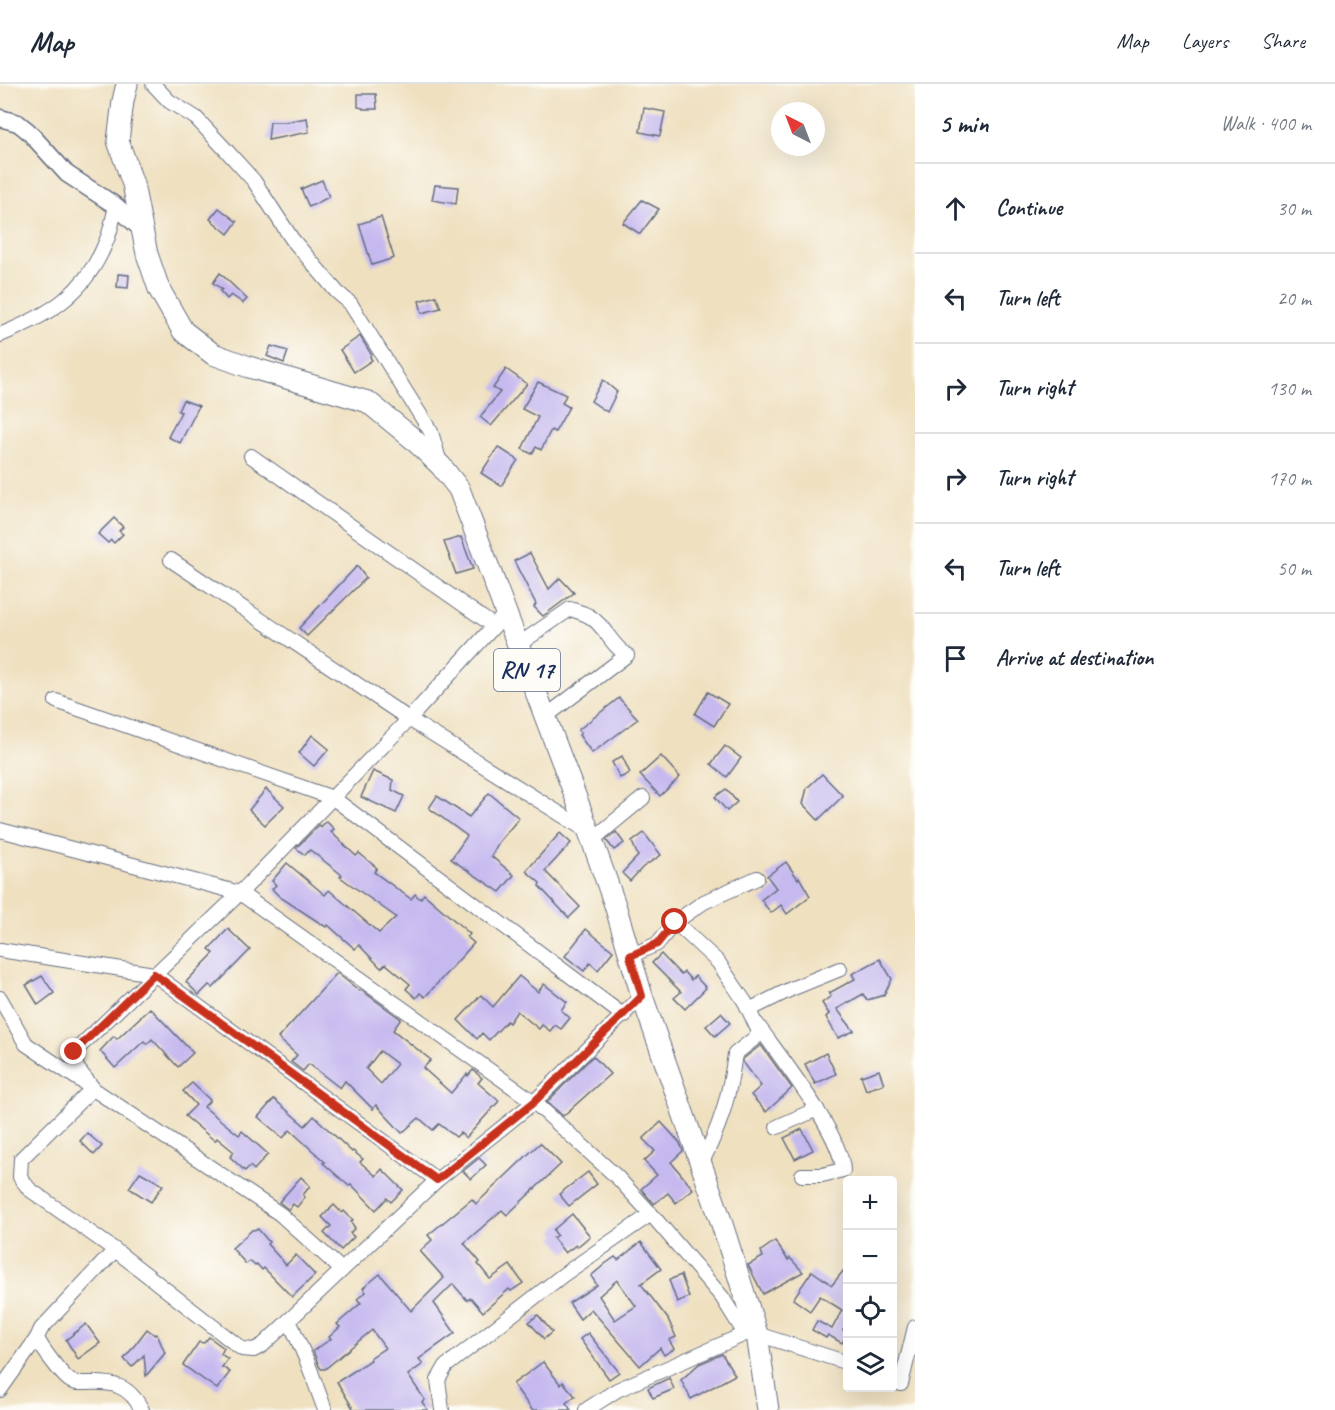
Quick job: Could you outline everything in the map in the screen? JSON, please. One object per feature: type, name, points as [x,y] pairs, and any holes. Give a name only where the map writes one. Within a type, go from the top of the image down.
[{"type":"main road","name":"RN 17","points":[[127,84],[118,141],[133,184],[141,229],[159,289],[183,332],[213,354],[368,402],[387,415],[441,466],[459,489],[500,620],[518,645],[615,905],[642,996],[701,1164],[751,1334],[768,1410]]},
{"type":"street","points":[[153,84],[169,101],[196,118],[226,150],[254,182],[292,239],[337,292],[351,303],[431,432],[441,466]]},
{"type":"street","points":[[0,118],[18,123],[68,174],[116,206],[141,229]]},
{"type":"street","points":[[0,335],[31,322],[77,290],[106,243],[116,206]]},
{"type":"street","points":[[93,1088],[77,1068],[74,1052],[240,893],[409,719],[500,620],[251,456]]},
{"type":"street","points":[[171,560],[409,719],[591,836],[643,798]]},
{"type":"street","points":[[518,645],[570,609],[590,616],[618,650],[627,655],[545,717]]},
{"type":"street","points":[[56,701],[333,798],[624,1016]]},
{"type":"street","points":[[0,830],[240,893],[534,1102],[617,1177],[722,1297],[751,1334],[843,1362]]},
{"type":"street","points":[[630,956],[657,944],[675,922],[704,902],[757,878]]},
{"type":"street","points":[[675,922],[718,962],[817,1109],[842,1159],[843,1170],[822,1175],[802,1175]]},
{"type":"street","points":[[0,950],[154,974],[437,1180]]},
{"type":"street","points":[[751,1014],[791,989],[840,969]]},
{"type":"street","points":[[93,1088],[21,1159],[20,1177],[29,1189],[115,1251],[242,1349],[254,1350],[263,1345],[437,1180],[534,1102],[642,996]]},
{"type":"street","points":[[0,998],[26,1044],[280,1214],[342,1269]]},
{"type":"street","points":[[701,1164],[717,1132],[730,1088],[735,1054],[760,1034],[751,1014]]},
{"type":"street","points":[[777,1127],[817,1109]]},
{"type":"street","points":[[442,1410],[438,1380],[446,1366],[563,1275],[651,1214]]},
{"type":"street","points":[[0,1390],[41,1329],[115,1251]]},
{"type":"street","points":[[289,1320],[325,1410]]},
{"type":"street","points":[[915,1327],[897,1382],[915,1388]]},
{"type":"street","points":[[586,1410],[617,1390],[751,1334]]},
{"type":"street","points":[[37,1338],[69,1380],[124,1388],[134,1395],[142,1410]]},
{"type":"building","points":[[358,94],[376,94],[377,109],[358,107]]},
{"type":"building","points":[[644,108],[665,112],[660,136],[640,132]]},
{"type":"building","points":[[307,118],[309,132],[268,140],[270,122]]},
{"type":"building","points":[[322,180],[329,197],[309,207],[301,189]]},
{"type":"building","points":[[435,185],[458,187],[456,204],[432,200]]},
{"type":"building","points":[[642,200],[659,209],[640,234],[623,223]]},
{"type":"building","points":[[219,208],[237,222],[228,234],[210,219]]},
{"type":"building","points":[[381,217],[394,258],[372,265],[359,224]]},
{"type":"building","points":[[220,273],[247,299],[243,303],[231,295],[227,299],[220,291],[222,289],[213,283]]},
{"type":"building","points":[[118,274],[129,275],[128,288],[117,287]]},
{"type":"building","points":[[436,296],[441,308],[422,313],[419,301]]},
{"type":"building","points":[[360,336],[372,360],[354,372],[340,350]]},
{"type":"building","points":[[271,346],[288,351],[284,363],[267,356]]},
{"type":"building","points":[[506,369],[527,384],[491,426],[480,417],[500,392],[493,388]]},
{"type":"building","points":[[603,380],[617,392],[607,412],[591,401]]},
{"type":"building","points":[[538,382],[566,395],[562,403],[569,407],[555,432],[551,430],[541,450],[536,447],[532,454],[522,449],[538,417],[522,409]]},
{"type":"building","points":[[183,400],[199,406],[180,443],[168,437],[181,412],[178,411]]},
{"type":"building","points":[[498,447],[518,460],[501,486],[481,473]]},
{"type":"building","points":[[114,518],[123,527],[119,531],[123,534],[114,543],[111,540],[108,543],[98,534]]},
{"type":"building","points":[[461,537],[473,569],[456,574],[444,542]]},
{"type":"building","points":[[530,553],[549,589],[560,578],[574,593],[543,616],[534,607],[536,604],[514,561]]},
{"type":"building","points":[[357,566],[366,578],[307,636],[299,628]]},
{"type":"building","points":[[708,692],[728,704],[714,726],[695,714]]},
{"type":"building","points":[[619,698],[638,719],[592,753],[578,730]]},
{"type":"building","points":[[312,735],[329,749],[314,766],[299,753]]},
{"type":"building","points":[[725,746],[741,758],[727,777],[711,764]]},
{"type":"building","points":[[622,756],[630,773],[620,778],[612,762]]},
{"type":"building","points":[[661,756],[680,777],[660,796],[640,775]]},
{"type":"building","points":[[373,771],[393,780],[392,790],[404,796],[396,813],[361,797]]},
{"type":"building","points":[[822,774],[843,796],[818,820],[803,804],[807,788]]},
{"type":"building","points":[[266,789],[284,806],[265,825],[249,810]]},
{"type":"building","points":[[726,789],[737,802],[727,811],[715,797]]},
{"type":"building","points":[[489,793],[519,818],[499,842],[491,856],[514,875],[500,892],[451,859],[467,836],[429,808],[437,796],[469,817]]},
{"type":"building","points":[[326,821],[334,829],[331,832],[356,856],[359,853],[377,868],[374,872],[411,899],[415,894],[420,899],[424,894],[470,934],[467,937],[474,943],[425,997],[420,993],[416,998],[406,989],[410,984],[386,964],[381,968],[359,945],[355,949],[328,925],[326,927],[280,897],[272,889],[276,885],[272,881],[287,863],[325,895],[329,890],[379,933],[396,917],[340,877],[342,875],[310,850],[305,855],[296,848]]},
{"type":"building","points":[[616,832],[624,843],[614,850],[606,840]]},
{"type":"building","points":[[560,833],[571,843],[545,871],[580,907],[569,918],[539,886],[540,883],[526,871]]},
{"type":"building","points":[[644,833],[661,855],[643,867],[630,881],[622,873],[638,856],[632,842]]},
{"type":"building","points":[[786,862],[798,879],[799,877],[810,896],[787,914],[781,905],[771,913],[761,900],[776,888],[767,876]]},
{"type":"building","points":[[228,929],[250,950],[213,988],[209,985],[199,995],[186,982],[214,953],[209,949]]},
{"type":"building","points":[[586,929],[613,951],[598,970],[590,963],[584,971],[565,956]]},
{"type":"building","points":[[661,954],[681,975],[684,972],[691,980],[695,976],[706,988],[685,1009],[674,998],[681,992],[652,963]]},
{"type":"building","points":[[880,959],[892,979],[884,995],[867,1000],[863,994],[837,1009],[854,1031],[838,1038],[826,1017],[829,1014],[822,1003],[831,996],[829,993],[855,979],[852,974]]},
{"type":"building","points":[[337,973],[401,1019],[393,1030],[431,1060],[423,1068],[451,1093],[473,1070],[482,1078],[478,1083],[499,1101],[466,1138],[460,1133],[456,1137],[439,1124],[433,1130],[419,1118],[402,1133],[376,1105],[373,1109],[345,1081],[340,1088],[309,1064],[303,1071],[291,1062],[297,1055],[278,1038]],"holes":[[[380,1051],[397,1064],[381,1084],[366,1069]]]},
{"type":"building","points":[[42,976],[54,993],[38,1005],[26,985]]},
{"type":"building","points":[[519,976],[538,992],[544,984],[567,1002],[561,1010],[570,1018],[561,1029],[555,1025],[550,1031],[542,1025],[539,1029],[517,1011],[509,1023],[507,1021],[489,1040],[482,1033],[477,1039],[458,1020],[481,995],[493,1007]]},
{"type":"building","points":[[150,1008],[193,1053],[178,1067],[152,1039],[147,1044],[144,1041],[115,1068],[100,1051],[114,1036],[117,1039]]},
{"type":"building","points":[[721,1013],[730,1023],[715,1036],[706,1026]]},
{"type":"building","points":[[761,1045],[792,1088],[766,1112],[751,1095],[761,1086],[743,1062],[743,1059]]},
{"type":"building","points":[[826,1053],[836,1074],[815,1084],[805,1064]]},
{"type":"building","points":[[593,1056],[610,1074],[563,1116],[547,1102]]},
{"type":"building","points":[[879,1070],[884,1084],[866,1090],[861,1076]]},
{"type":"building","points":[[192,1083],[210,1100],[204,1107],[239,1135],[242,1131],[268,1154],[254,1170],[250,1166],[245,1171],[230,1157],[234,1152],[217,1138],[215,1141],[185,1116],[196,1105],[183,1091]]},
{"type":"building","points":[[274,1099],[305,1126],[314,1116],[352,1152],[363,1159],[360,1162],[376,1176],[382,1169],[403,1190],[391,1202],[387,1198],[376,1210],[351,1184],[349,1186],[323,1163],[325,1162],[290,1130],[283,1138],[258,1117]]},
{"type":"building","points":[[661,1122],[680,1143],[683,1151],[671,1162],[693,1189],[676,1203],[668,1193],[654,1204],[641,1189],[657,1175],[644,1161],[655,1151],[643,1139]]},
{"type":"building","points":[[802,1129],[813,1150],[795,1159],[784,1138]]},
{"type":"building","points":[[87,1133],[102,1146],[94,1155],[80,1141]]},
{"type":"building","points":[[540,1143],[561,1164],[507,1215],[502,1210],[464,1243],[480,1262],[478,1264],[490,1279],[510,1265],[523,1283],[511,1291],[509,1289],[483,1312],[471,1298],[467,1300],[453,1284],[434,1303],[455,1333],[419,1359],[423,1364],[408,1375],[425,1400],[422,1402],[428,1410],[354,1410],[337,1382],[385,1348],[372,1330],[325,1369],[319,1366],[313,1351],[331,1339],[329,1337],[340,1327],[337,1324],[361,1303],[357,1299],[366,1292],[363,1288],[380,1274],[411,1311],[444,1278],[420,1251],[432,1240],[428,1235],[472,1199],[476,1204]]},
{"type":"building","points":[[479,1158],[486,1165],[471,1179],[463,1171]]},
{"type":"building","points":[[140,1172],[163,1185],[151,1202],[129,1188]]},
{"type":"building","points":[[588,1172],[597,1184],[569,1206],[559,1194]]},
{"type":"building","points":[[301,1177],[310,1186],[297,1207],[293,1204],[289,1210],[279,1202]]},
{"type":"building","points":[[334,1205],[353,1220],[351,1222],[355,1228],[350,1233],[354,1237],[341,1250],[324,1233],[331,1226],[322,1217]]},
{"type":"building","points":[[572,1214],[590,1236],[565,1253],[553,1238],[557,1235],[553,1230]]},
{"type":"building","points":[[258,1229],[269,1242],[267,1244],[286,1265],[296,1255],[315,1275],[292,1297],[264,1268],[262,1270],[250,1261],[246,1264],[232,1248],[252,1230]]},
{"type":"building","points":[[775,1241],[788,1260],[790,1258],[803,1272],[763,1294],[748,1265],[763,1257],[761,1251]]},
{"type":"building","points":[[641,1242],[661,1269],[641,1284],[668,1319],[676,1337],[669,1340],[674,1349],[664,1355],[660,1348],[640,1366],[591,1309],[580,1319],[569,1303],[597,1285],[591,1276],[615,1257],[618,1260]],"holes":[[[617,1280],[636,1306],[615,1320],[599,1296]]]},
{"type":"building","points":[[812,1271],[832,1285],[843,1271],[842,1343],[812,1330],[817,1321],[832,1329],[842,1310],[820,1296],[810,1311],[793,1299]]},
{"type":"building","points":[[681,1275],[689,1297],[677,1302],[669,1280]]},
{"type":"building","points":[[538,1315],[552,1332],[544,1339],[529,1322]]},
{"type":"building","points":[[86,1324],[100,1343],[78,1359],[66,1340]]},
{"type":"building","points":[[147,1329],[157,1334],[165,1353],[146,1376],[144,1355],[132,1367],[124,1359]]},
{"type":"building","points":[[588,1333],[619,1372],[609,1379],[580,1339]]},
{"type":"building","points":[[209,1337],[224,1348],[221,1354],[228,1359],[222,1367],[230,1372],[217,1389],[183,1365],[199,1342],[204,1343]]},
{"type":"building","points":[[722,1354],[735,1375],[691,1399],[681,1380],[699,1364]]},
{"type":"building","points":[[543,1362],[561,1385],[563,1382],[575,1396],[566,1403],[571,1410],[532,1410],[513,1384]]},
{"type":"building","points":[[669,1378],[674,1389],[653,1398],[648,1388]]},
{"type":"route","points":[[74,1052],[154,974],[437,1180],[534,1102],[624,1016],[642,996],[630,956],[657,944],[675,922]]}]
